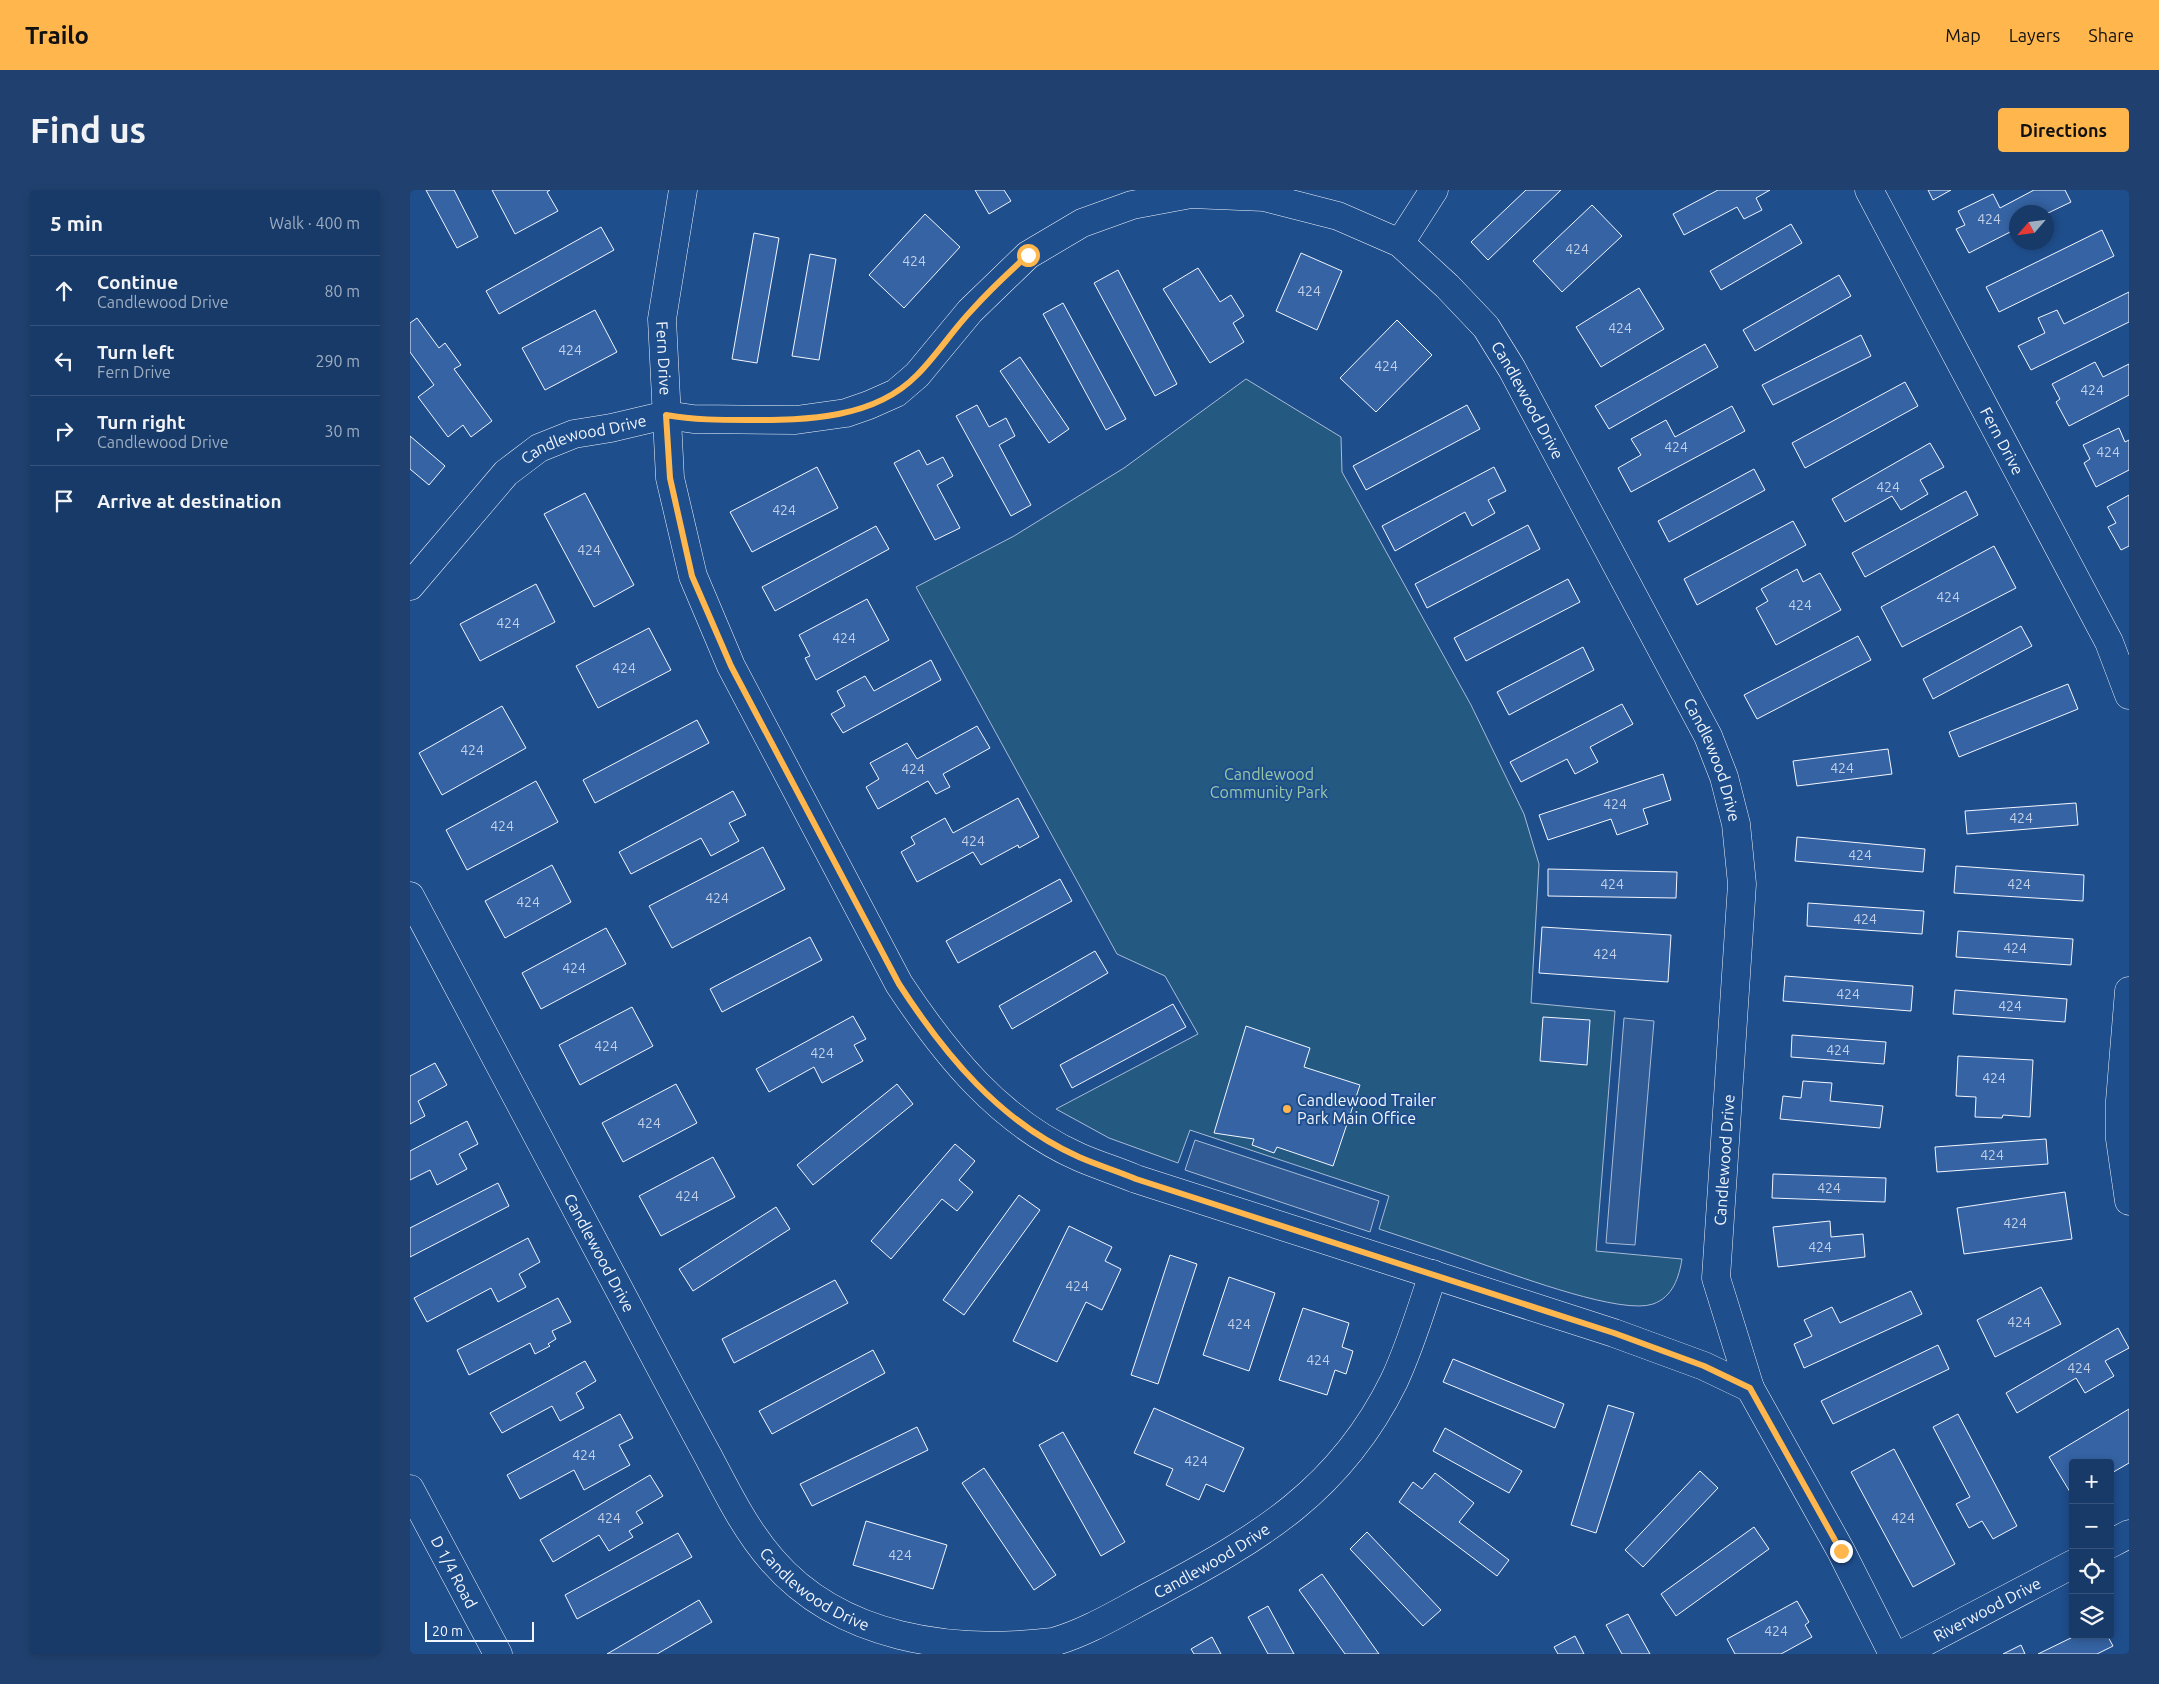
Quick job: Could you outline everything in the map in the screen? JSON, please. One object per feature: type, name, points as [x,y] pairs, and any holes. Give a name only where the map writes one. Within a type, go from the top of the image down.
[{"type":"street","name":"Fern Drive","points":[[683,190],[662,319],[670,478],[692,576],[731,666],[899,984],[928,1028],[960,1068],[994,1102],[1034,1132],[1078,1157],[1136,1179],[1614,1333],[1704,1366],[1750,1388]]},
{"type":"street","points":[[1400,243],[1434,190]]},
{"type":"street","name":"Fern Drive","points":[[1869,190],[2110,642],[2129,695]]},
{"type":"street","name":"Candlewood Drive","points":[[410,586],[506,473],[539,448],[574,434],[612,428],[666,415],[693,419],[796,420],[846,413],[878,401],[896,393],[917,375],[970,311],[1028,255],[1082,223],[1132,205],[1192,194],[1264,197],[1338,216],[1400,243],[1447,286],[1486,327],[1512,369],[1708,736],[1724,777],[1736,824],[1742,884],[1716,1278],[1750,1388],[1841,1551],[1893,1654]]},
{"type":"street","name":"Candlewood Drive","points":[[410,896],[670,1387],[753,1536],[790,1579],[819,1603],[851,1623],[886,1637],[922,1647],[960,1651],[1025,1647],[1053,1642],[1074,1635],[1102,1621],[1240,1546],[1272,1526],[1330,1474],[1354,1445],[1376,1413],[1407,1350],[1433,1274]]},
{"type":"street","points":[[2129,991],[2120,1110],[2120,1139],[2129,1201]]},
{"type":"street","name":"D 1/4 Road","points":[[410,1489],[498,1654]]},
{"type":"street","points":[[2114,1542],[2129,1534]]},
{"type":"street","name":"Riverwood Drive","points":[[1902,1654],[2069,1566]]},
{"type":"green space","name":"Candlewood Community Park","points":[[1246,379],[1341,437],[1342,472],[1471,705],[1524,814],[1539,864],[1531,1003],[1615,1011],[1596,1251],[1682,1259],[1674,1286],[1666,1297],[1660,1301],[1638,1306],[1596,1300],[1523,1278],[1379,1229],[1389,1196],[1190,1130],[1178,1163],[1109,1138],[1056,1109],[1198,1034],[1165,976],[1117,954],[916,587],[1014,536],[1124,468]]},
{"type":"shaded area","points":[[1624,1018],[1654,1021],[1635,1245],[1606,1243]]},
{"type":"shaded area","points":[[1195,1140],[1379,1201],[1370,1232],[1185,1170]]},
{"type":"building","points":[[426,190],[454,190],[478,237],[457,248]]},
{"type":"building","points":[[492,190],[550,190],[547,192],[558,211],[515,234]]},
{"type":"building","points":[[975,190],[1004,190],[1011,201],[989,214]]},
{"type":"building","points":[[1526,190],[1561,190],[1488,260],[1471,242]]},
{"type":"building","points":[[1718,190],[1770,190],[1756,198],[1762,210],[1744,219],[1737,207],[1684,235],[1673,214]]},
{"type":"building","points":[[1928,190],[1951,190],[1933,200]]},
{"type":"building","points":[[2034,190],[2065,190],[2071,202],[2054,210],[2054,205],[2009,205],[2009,233],[1969,253],[1956,229],[1965,225],[1958,211],[1993,194],[2000,208]]},
{"type":"building","points":[[1592,205],[1622,236],[1562,292],[1533,261]]},
{"type":"building","points":[[925,214],[960,247],[904,308],[869,275]]},
{"type":"building","points":[[1791,224],[1802,243],[1721,290],[1710,271]]},
{"type":"building","points":[[601,227],[614,250],[499,314],[486,291]]},
{"type":"building","points":[[2102,230],[2114,256],[1999,312],[1986,287]]},
{"type":"building","points":[[754,233],[779,238],[757,363],[732,359]]},
{"type":"building","points":[[1301,253],[1342,271],[1317,330],[1276,311]]},
{"type":"building","points":[[810,254],[836,259],[819,360],[792,356]]},
{"type":"building","points":[[1198,268],[1220,302],[1231,295],[1244,316],[1233,323],[1244,342],[1210,363],[1163,289]]},
{"type":"building","points":[[1118,270],[1177,384],[1155,396],[1094,283]]},
{"type":"building","points":[[1839,275],[1851,296],[1755,351],[1743,330]]},
{"type":"building","points":[[1639,288],[1664,329],[1601,367],[1576,327]]},
{"type":"building","points":[[2129,292],[2129,322],[2031,370],[2018,346],[2045,333],[2038,318],[2057,310],[2064,324]]},
{"type":"building","points":[[1063,303],[1126,419],[1106,430],[1043,314]]},
{"type":"building","points":[[595,310],[617,352],[545,390],[522,348]]},
{"type":"building","points":[[417,318],[439,348],[445,343],[461,365],[454,369],[492,421],[471,437],[463,425],[448,437],[418,397],[434,385],[410,352],[410,323]]},
{"type":"building","points":[[1397,320],[1432,355],[1376,412],[1340,378]]},
{"type":"building","points":[[1861,335],[1871,356],[1773,405],[1762,385]]},
{"type":"building","points":[[1705,344],[1718,367],[1609,429],[1595,406]]},
{"type":"building","points":[[1020,357],[1069,429],[1049,443],[1000,371]]},
{"type":"building","points":[[2095,362],[2103,377],[2129,364],[2129,395],[2069,426],[2056,402],[2060,399],[2052,384]]},
{"type":"building","points":[[1905,382],[1918,406],[1805,468],[1792,443]]},
{"type":"building","points":[[977,405],[989,427],[1006,418],[1015,436],[999,445],[1031,505],[1011,516],[956,416]]},
{"type":"building","points":[[1467,405],[1480,429],[1366,490],[1353,466]]},
{"type":"building","points":[[1732,406],[1745,431],[1631,492],[1618,468],[1641,455],[1631,439],[1666,420],[1675,437]]},
{"type":"building","points":[[2119,428],[2125,442],[2129,440],[2129,470],[2096,487],[2084,463],[2090,459],[2083,445]]},
{"type":"building","points":[[410,436],[445,466],[429,485],[410,469]]},
{"type":"building","points":[[1930,443],[1944,467],[1920,480],[1928,494],[1901,510],[1892,496],[1845,522],[1832,499]]},
{"type":"building","points":[[919,450],[927,465],[943,457],[953,476],[937,485],[960,528],[935,540],[894,463]]},
{"type":"building","points":[[817,467],[838,508],[752,552],[730,512]]},
{"type":"building","points":[[1494,467],[1506,491],[1488,500],[1495,513],[1472,526],[1465,512],[1395,551],[1382,526]]},
{"type":"building","points":[[1754,469],[1765,490],[1669,542],[1658,521]]},
{"type":"building","points":[[1966,491],[1978,515],[1865,577],[1852,553]]},
{"type":"building","points":[[585,493],[634,585],[594,607],[544,514]]},
{"type":"building","points":[[2129,495],[2129,546],[2121,550],[2108,527],[2116,523],[2107,507]]},
{"type":"building","points":[[1793,521],[1806,545],[1697,605],[1684,579]]},
{"type":"building","points":[[1528,525],[1540,549],[1427,608],[1415,584]]},
{"type":"building","points":[[876,526],[889,549],[775,611],[762,587]]},
{"type":"building","points":[[1994,546],[2016,588],[1902,647],[1881,607]]},
{"type":"building","points":[[1797,569],[1803,582],[1820,573],[1841,610],[1776,645],[1756,608],[1768,601],[1761,589]]},
{"type":"building","points":[[1568,579],[1580,602],[1466,661],[1454,638]]},
{"type":"building","points":[[536,584],[555,622],[480,661],[460,624]]},
{"type":"building","points":[[867,599],[889,640],[816,680],[805,658],[810,656],[799,635]]},
{"type":"building","points":[[2021,626],[2032,646],[1933,699],[1923,679]]},
{"type":"building","points":[[649,628],[671,670],[598,708],[576,666]]},
{"type":"building","points":[[1858,636],[1871,660],[1757,719],[1744,695]]},
{"type":"building","points":[[1583,647],[1594,670],[1509,715],[1497,692]]},
{"type":"building","points":[[931,660],[941,680],[843,733],[831,714],[845,706],[837,691],[865,676],[874,691]]},
{"type":"building","points":[[2068,684],[2078,709],[1959,757],[1949,732]]},
{"type":"building","points":[[1622,704],[1633,724],[1590,747],[1598,762],[1575,774],[1567,759],[1521,782],[1510,762]]},
{"type":"building","points":[[502,706],[526,748],[442,795],[419,753]]},
{"type":"building","points":[[697,720],[709,743],[595,803],[583,780]]},
{"type":"building","points":[[977,726],[990,748],[943,774],[950,787],[936,794],[928,781],[878,809],[866,787],[879,779],[870,763],[907,743],[917,759]]},
{"type":"building","points":[[1888,749],[1892,774],[1797,786],[1793,761]]},
{"type":"building","points":[[1663,774],[1671,800],[1643,809],[1648,824],[1617,835],[1611,819],[1548,840],[1539,815]]},
{"type":"building","points":[[536,781],[558,822],[467,870],[446,830]]},
{"type":"building","points":[[733,791],[746,815],[729,823],[739,841],[711,856],[701,838],[631,874],[619,852]]},
{"type":"building","points":[[1018,798],[1039,837],[1019,848],[1018,845],[981,865],[973,852],[917,882],[901,852],[915,844],[911,837],[945,818],[953,833]]},
{"type":"building","points":[[2076,803],[2078,825],[1967,834],[1965,811]]},
{"type":"building","points":[[1797,837],[1925,849],[1923,872],[1795,861]]},
{"type":"building","points":[[763,847],[785,889],[672,948],[649,906]]},
{"type":"building","points":[[552,865],[571,902],[505,938],[485,901]]},
{"type":"building","points":[[1956,866],[2084,875],[2083,901],[1954,893]]},
{"type":"building","points":[[1548,869],[1677,872],[1676,898],[1548,896]]},
{"type":"building","points":[[1060,879],[1072,901],[958,963],[946,941]]},
{"type":"building","points":[[1808,903],[1924,911],[1922,934],[1807,926]]},
{"type":"building","points":[[1542,927],[1671,935],[1668,982],[1539,973]]},
{"type":"building","points":[[606,928],[626,964],[541,1009],[522,973]]},
{"type":"building","points":[[1958,931],[2073,939],[2071,965],[1956,957]]},
{"type":"building","points":[[810,937],[822,960],[722,1012],[710,989]]},
{"type":"building","points":[[1095,951],[1108,973],[1012,1029],[999,1006]]},
{"type":"building","points":[[1785,976],[1913,986],[1911,1011],[1783,1001]]},
{"type":"building","points":[[1955,990],[2067,999],[2065,1022],[1953,1014]]},
{"type":"building","points":[[1173,1004],[1186,1027],[1072,1088],[1060,1065]]},
{"type":"building","points":[[632,1007],[653,1046],[580,1085],[559,1045]]},
{"type":"building","points":[[853,1016],[866,1039],[854,1045],[863,1061],[822,1083],[814,1067],[769,1092],[756,1069]]},
{"type":"building","points":[[1543,1017],[1590,1020],[1587,1065],[1540,1061]]},
{"type":"building","name":"Candlewood Trailer Park Main Office","points":[[1246,1026],[1310,1048],[1304,1067],[1360,1085],[1333,1166],[1277,1147],[1274,1153],[1252,1145],[1254,1139],[1214,1133]]},
{"type":"building","points":[[1792,1035],[1886,1042],[1884,1064],[1791,1057]]},
{"type":"building","points":[[1958,1056],[2033,1060],[2030,1117],[2003,1115],[2002,1118],[1975,1117],[1976,1097],[1956,1096]]},
{"type":"building","points":[[435,1063],[447,1085],[418,1101],[425,1116],[410,1124],[410,1076]]},
{"type":"building","points":[[1803,1081],[1832,1083],[1830,1101],[1883,1106],[1880,1128],[1780,1119],[1783,1096],[1801,1098]]},
{"type":"building","points":[[676,1084],[697,1123],[623,1162],[602,1123]]},
{"type":"building","points":[[897,1084],[913,1104],[813,1185],[797,1165]]},
{"type":"building","points":[[467,1121],[478,1144],[459,1154],[467,1169],[437,1185],[430,1170],[410,1180],[410,1151]]},
{"type":"building","points":[[2046,1139],[2048,1164],[1937,1172],[1935,1147]]},
{"type":"building","points":[[955,1144],[975,1161],[959,1180],[973,1192],[957,1211],[942,1199],[891,1259],[871,1241]]},
{"type":"building","points":[[713,1157],[735,1197],[661,1236],[639,1196]]},
{"type":"building","points":[[1773,1174],[1886,1178],[1885,1202],[1772,1198]]},
{"type":"building","points":[[498,1183],[509,1206],[410,1257],[410,1228]]},
{"type":"building","points":[[2065,1192],[2072,1239],[1964,1254],[1957,1208]]},
{"type":"building","points":[[1019,1195],[1040,1210],[964,1315],[943,1300]]},
{"type":"building","points":[[776,1207],[790,1229],[693,1291],[679,1269]]},
{"type":"building","points":[[1830,1221],[1831,1237],[1863,1234],[1865,1257],[1778,1267],[1773,1227]]},
{"type":"building","points":[[1069,1226],[1112,1247],[1105,1261],[1121,1269],[1102,1310],[1086,1302],[1057,1362],[1013,1341]]},
{"type":"building","points":[[528,1238],[540,1262],[519,1274],[526,1287],[498,1302],[491,1288],[427,1322],[414,1298]]},
{"type":"building","points":[[1170,1255],[1197,1264],[1158,1384],[1131,1375]]},
{"type":"building","points":[[1229,1277],[1275,1293],[1249,1371],[1203,1355]]},
{"type":"building","points":[[835,1280],[848,1303],[734,1363],[722,1339]]},
{"type":"building","points":[[2041,1287],[2061,1324],[1995,1357],[1977,1320]]},
{"type":"building","points":[[1911,1291],[1922,1314],[1804,1368],[1794,1344],[1812,1336],[1804,1320],[1832,1307],[1840,1323]]},
{"type":"building","points":[[558,1298],[571,1322],[552,1331],[556,1339],[548,1344],[550,1346],[535,1354],[530,1343],[469,1375],[457,1350]]},
{"type":"building","points":[[1303,1308],[1349,1323],[1342,1347],[1353,1351],[1346,1374],[1335,1370],[1327,1395],[1279,1380]]},
{"type":"building","points":[[2118,1328],[2129,1348],[2105,1361],[2114,1376],[2085,1393],[2076,1378],[2017,1413],[2006,1393]]},
{"type":"building","points":[[1938,1345],[1949,1369],[1833,1424],[1821,1401]]},
{"type":"building","points":[[873,1350],[885,1373],[772,1434],[759,1411]]},
{"type":"building","points":[[1453,1359],[1564,1404],[1555,1428],[1443,1382]]},
{"type":"building","points":[[585,1361],[596,1381],[576,1393],[584,1408],[560,1421],[552,1406],[502,1433],[490,1413]]},
{"type":"building","points":[[1608,1405],[1634,1413],[1596,1533],[1571,1525]]},
{"type":"building","points":[[1154,1408],[1244,1448],[1224,1492],[1206,1484],[1199,1500],[1166,1485],[1173,1469],[1134,1453]]},
{"type":"building","points":[[2129,1409],[2129,1463],[2114,1472],[2114,1459],[2069,1459],[2069,1490],[2049,1457]]},
{"type":"building","points":[[620,1414],[633,1438],[619,1445],[630,1465],[584,1490],[574,1470],[520,1499],[507,1475]]},
{"type":"building","points":[[1958,1414],[2017,1526],[1993,1539],[1982,1521],[1969,1528],[1956,1504],[1970,1497],[1933,1427]]},
{"type":"building","points":[[917,1427],[928,1450],[812,1506],[800,1484]]},
{"type":"building","points":[[1445,1428],[1522,1471],[1509,1493],[1433,1451]]},
{"type":"building","points":[[1063,1432],[1125,1542],[1101,1556],[1039,1445]]},
{"type":"building","points":[[1894,1449],[1955,1564],[1913,1587],[1851,1472]]},
{"type":"building","points":[[984,1468],[1056,1575],[1034,1590],[962,1483]]},
{"type":"building","points":[[1700,1471],[1718,1488],[1643,1567],[1625,1550]]},
{"type":"building","points":[[1435,1473],[1474,1503],[1459,1522],[1509,1560],[1497,1576],[1399,1502],[1413,1482],[1422,1489]]},
{"type":"building","points":[[650,1475],[663,1496],[636,1512],[643,1523],[629,1531],[633,1537],[609,1551],[599,1535],[553,1562],[540,1540]]},
{"type":"building","points":[[866,1521],[947,1545],[933,1589],[853,1565]]},
{"type":"building","points":[[1754,1527],[1769,1549],[1676,1616],[1661,1594]]},
{"type":"building","points":[[1367,1532],[1441,1610],[1423,1626],[1350,1549]]},
{"type":"building","points":[[678,1533],[692,1557],[577,1619],[565,1595]]},
{"type":"building","points":[[1322,1574],[1379,1654],[1345,1654],[1299,1590]]},
{"type":"building","points":[[699,1600],[712,1622],[657,1654],[607,1654]]},
{"type":"building","points":[[1797,1601],[1809,1622],[1805,1625],[1812,1637],[1781,1654],[1735,1654],[1727,1639]]},
{"type":"building","points":[[1268,1606],[1294,1654],[1268,1654],[1248,1617]]},
{"type":"building","points":[[1628,1614],[1650,1654],[1622,1654],[1606,1625]]},
{"type":"building","points":[[1575,1636],[1584,1654],[1558,1654],[1554,1647]]},
{"type":"building","points":[[1212,1637],[1221,1654],[1194,1654],[1191,1649]]},
{"type":"building","points":[[2069,1639],[2109,1639],[2113,1646],[2097,1654],[2038,1654]]},
{"type":"building","points":[[2021,1645],[2025,1654],[2003,1654]]},
{"type":"place","name":"Candlewood Trailer Park Main Office","points":[[1287,1109]]},
{"type":"route","points":[[1028,255],[970,311],[917,375],[896,393],[869,405],[846,413],[796,420],[693,419],[666,415],[670,478],[692,576],[731,666],[899,984],[928,1028],[960,1068],[994,1102],[1034,1132],[1078,1157],[1136,1179],[1614,1333],[1704,1366],[1750,1388],[1841,1551]]}]
